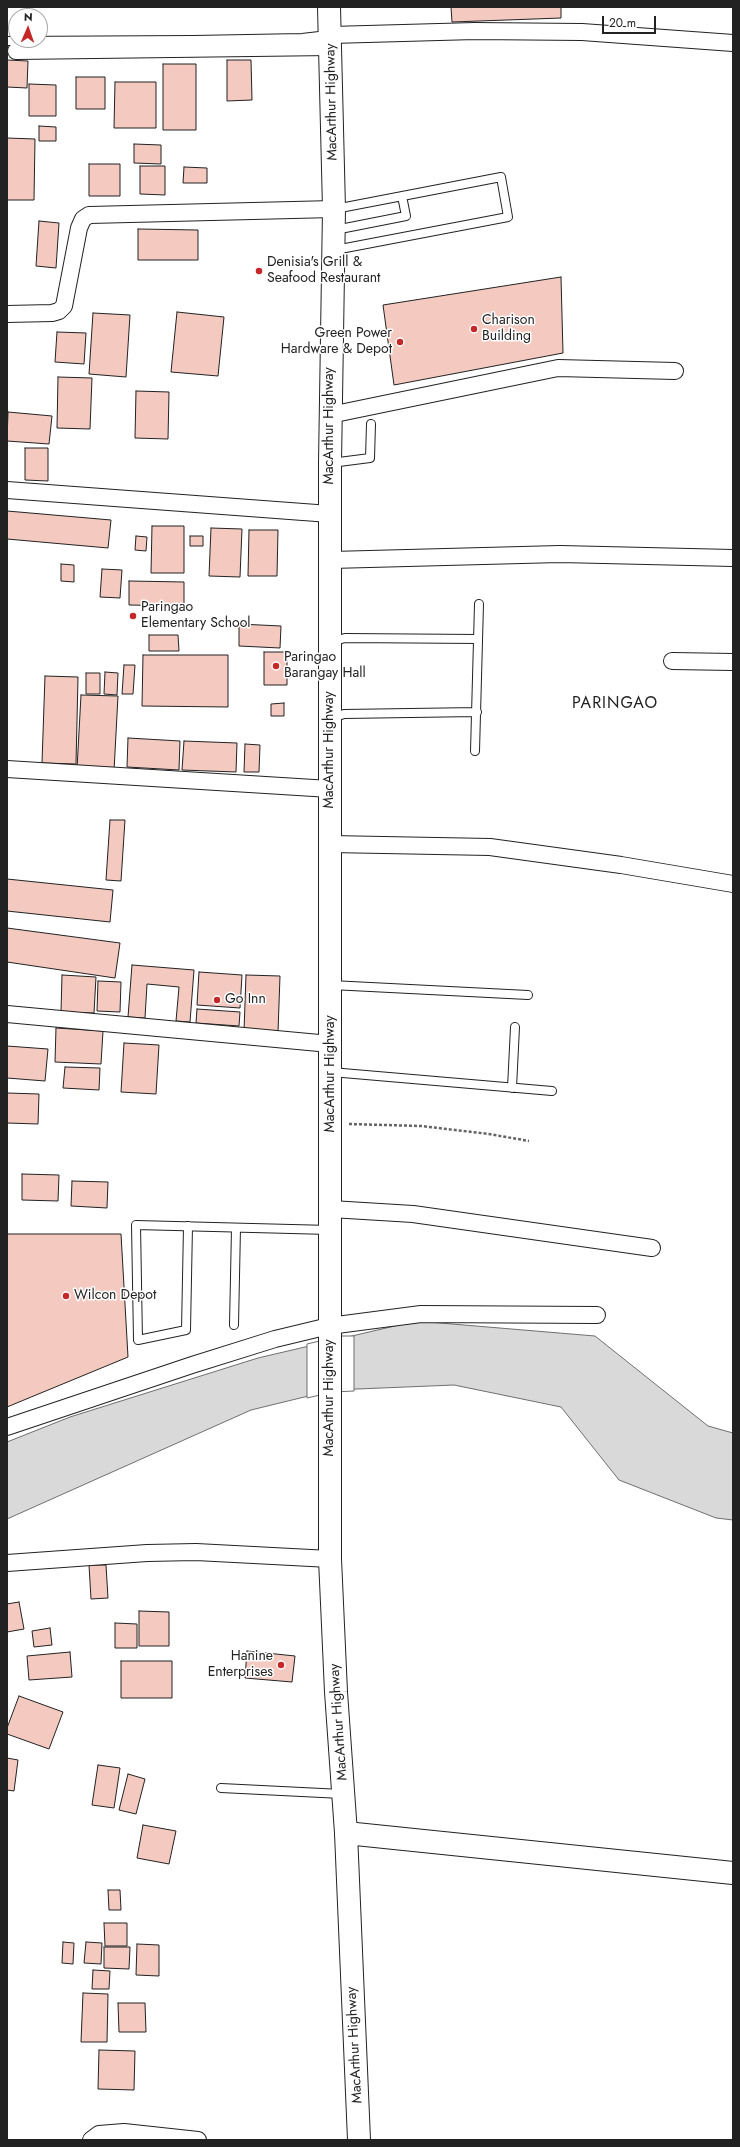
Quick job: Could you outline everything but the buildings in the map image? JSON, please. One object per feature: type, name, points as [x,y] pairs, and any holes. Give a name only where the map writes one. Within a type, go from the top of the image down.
[{"type":"main road","name":"MacArthur Highway","points":[[329,7],[334,209],[330,415],[330,1559],[336,1692],[346,1833],[359,2140]]},
{"type":"main road","points":[[346,1833],[733,1873]]},
{"type":"street","points":[[48,45],[331,41],[475,31],[582,32],[733,43]]},
{"type":"street","points":[[7,314],[52,313],[59,311],[64,306],[79,228],[83,220],[89,215],[334,209]]},
{"type":"street","points":[[330,415],[558,368],[675,371]]},
{"type":"street","points":[[7,490],[330,514]]},
{"type":"street","points":[[330,560],[560,554],[733,558]]},
{"type":"street","points":[[672,661],[733,662]]},
{"type":"street","points":[[7,769],[330,789]]},
{"type":"street","points":[[330,844],[490,847],[621,865],[733,884]]},
{"type":"street","points":[[7,1014],[330,1044]]},
{"type":"street","points":[[331,1220],[413,1214],[652,1248]]},
{"type":"street","points":[[7,1427],[207,1360],[275,1339],[329,1331],[421,1314],[597,1315]]},
{"type":"street","points":[[7,1563],[147,1553],[196,1552],[330,1559]]},
{"type":"street","points":[[91,2140],[99,2134],[124,2132],[198,2140]]},
{"type":"lane","points":[[334,209],[501,177],[508,217],[334,240]]},
{"type":"lane","points":[[334,240],[406,216],[402,196]]},
{"type":"lane","points":[[330,463],[370,458],[371,424]]},
{"type":"lane","points":[[475,751],[479,604]]},
{"type":"lane","points":[[330,643],[345,638],[478,639]]},
{"type":"lane","points":[[330,718],[344,714],[477,712]]},
{"type":"lane","points":[[330,985],[528,995]]},
{"type":"lane","points":[[512,1088],[515,1027]]},
{"type":"lane","points":[[331,1072],[552,1091]]},
{"type":"lane","points":[[188,1226],[186,1330],[138,1340],[136,1225],[188,1226],[236,1228],[331,1220]]},
{"type":"lane","points":[[234,1325],[236,1228]]},
{"type":"lane","points":[[221,1788],[343,1794]]},
{"type":"path","points":[[331,1123],[421,1126],[489,1134],[529,1141]]},
{"type":"shaded area","points":[[416,1321],[595,1336],[708,1426],[733,1433],[733,1520],[716,1518],[619,1480],[561,1407],[454,1385],[333,1390],[251,1410],[7,1519],[7,1442],[70,1417],[258,1358]]},
{"type":"pier","points":[[341,1336],[354,1336],[354,1391],[333,1392],[307,1398],[307,1344]]},
{"type":"place","name":"Denisia's Grill & Seafood Restaurant","points":[[259,271]]},
{"type":"place","name":"Charison Building","points":[[474,329]]},
{"type":"place","name":"Green Power Hardware & Depot","points":[[400,342]]},
{"type":"place","name":"Paringao Elementary School","points":[[133,616]]},
{"type":"place","name":"Paringao Barangay Hall","points":[[276,666]]},
{"type":"place","name":"Go Inn","points":[[217,1000]]},
{"type":"place","name":"Wilcon Depot","points":[[66,1296]]},
{"type":"place","name":"Hanine Enterprises","points":[[281,1665]]},
{"type":"district","name":"PARINGAO","points":[[615,704]]}]
